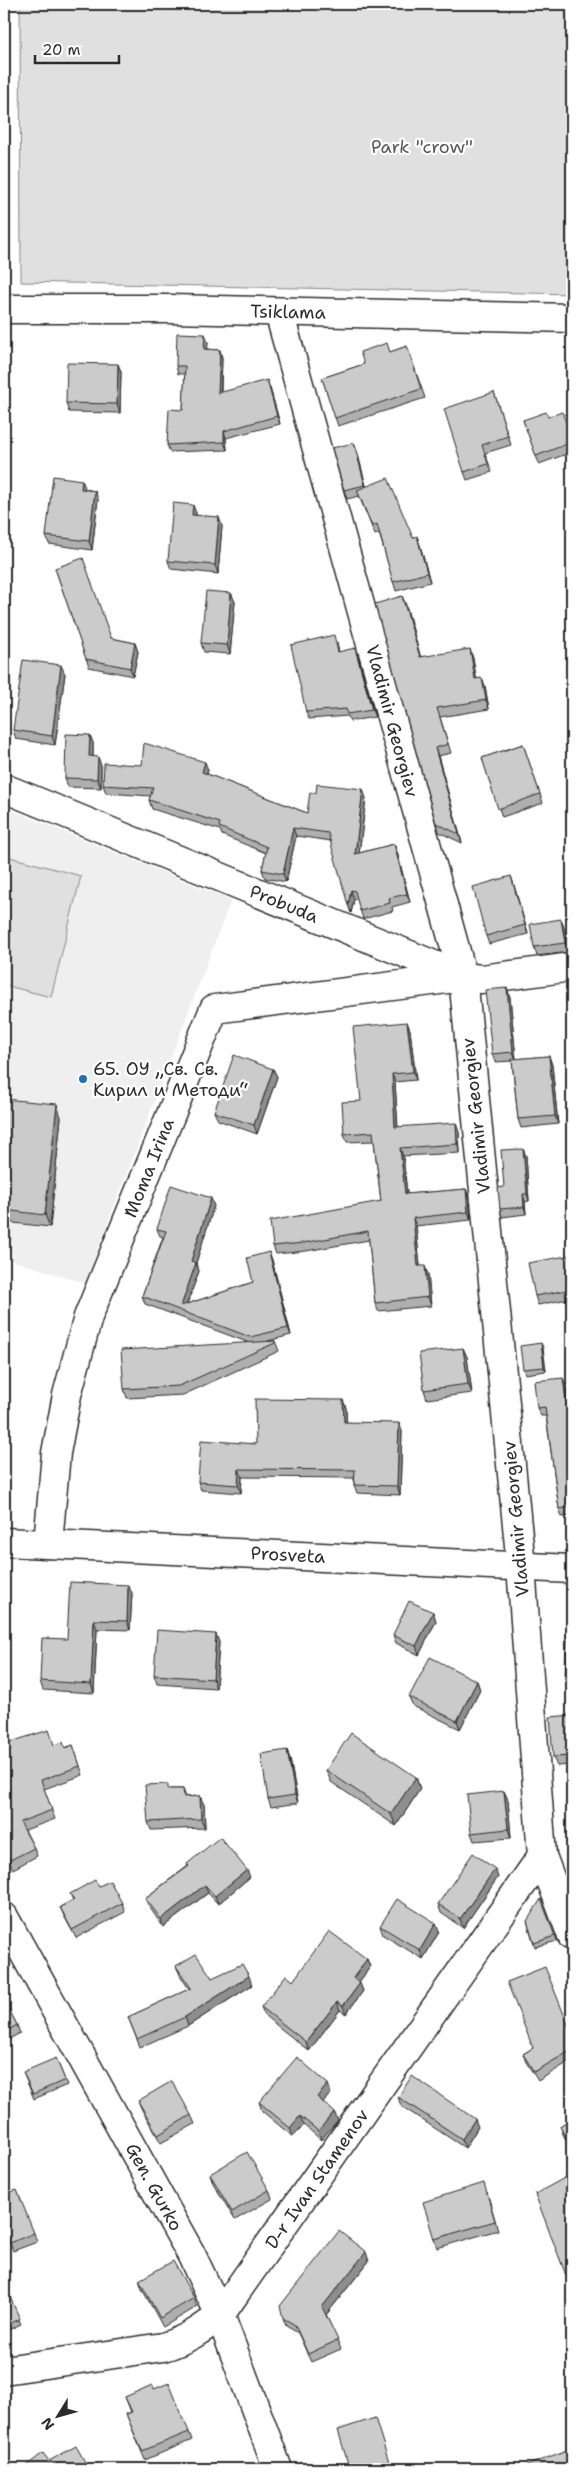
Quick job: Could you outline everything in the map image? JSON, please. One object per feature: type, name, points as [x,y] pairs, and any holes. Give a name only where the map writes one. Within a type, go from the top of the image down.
[{"type":"street","name":"Tsiklama","points":[[4,309],[572,318]]},
{"type":"street","name":"Vladimir Georgiev","points":[[279,312],[463,977],[521,1566],[542,1856],[572,1936]]},
{"type":"street","name":"Probuda","points":[[4,788],[463,977],[482,979],[572,967]]},
{"type":"street","name":"Moma Irina","points":[[48,1544],[56,1453],[67,1395],[88,1317],[214,1009],[463,977]]},
{"type":"street","name":"Prosveta","points":[[4,1542],[572,1569]]},
{"type":"street","name":"D-r Ivan Stamenov","points":[[4,2370],[164,2347],[182,2342],[220,2315],[542,1856]]},
{"type":"street","name":"Gen. Gurko","points":[[4,1917],[191,2254],[220,2315],[278,2469]]},
{"type":"shaded area","name":"65. ОУ „Св. Св. Кирил и Методи“","points":[[4,807],[231,900],[85,1283],[4,1258]]},
{"type":"green space","name":"Park \"crow\"","points":[[20,4],[572,4],[572,294],[21,282]]},
{"type":"green space","points":[[6,856],[81,876],[51,997],[4,985],[4,864]]},
{"type":"building","points":[[177,333],[205,334],[204,349],[220,350],[218,393],[267,380],[277,416],[224,431],[224,442],[167,445],[169,409],[183,410],[185,366],[176,366]]},
{"type":"building","points":[[387,343],[390,352],[407,346],[421,389],[335,418],[322,378],[364,364],[360,352]]},
{"type":"building","points":[[67,363],[118,364],[117,404],[66,403]]},
{"type":"building","points":[[494,392],[508,436],[482,445],[488,464],[464,472],[444,409]]},
{"type":"building","points":[[546,412],[548,417],[562,412],[572,442],[536,456],[523,420]]},
{"type":"building","points":[[354,443],[365,485],[344,490],[332,448]]},
{"type":"building","points":[[53,476],[82,480],[81,489],[95,491],[89,541],[46,536]]},
{"type":"building","points":[[388,478],[413,538],[417,536],[427,573],[393,582],[377,524],[372,526],[357,490]]},
{"type":"building","points":[[173,503],[193,505],[192,515],[219,517],[215,565],[168,561]]},
{"type":"building","points":[[83,558],[111,638],[135,643],[130,668],[86,659],[55,568]]},
{"type":"building","points":[[206,591],[231,593],[227,645],[201,643]]},
{"type":"building","points":[[402,596],[420,657],[470,649],[475,679],[482,678],[486,700],[437,708],[448,744],[435,748],[459,834],[436,823],[375,604]]},
{"type":"building","points":[[334,635],[338,652],[355,648],[372,710],[347,714],[346,709],[306,712],[291,645]]},
{"type":"building","points":[[23,660],[61,665],[52,736],[13,730]]},
{"type":"building","points":[[66,734],[90,735],[89,756],[98,757],[97,779],[65,778]]},
{"type":"building","points":[[144,743],[205,762],[202,772],[307,813],[310,792],[316,793],[317,784],[363,789],[355,854],[394,844],[407,894],[389,898],[390,903],[360,911],[355,891],[351,890],[348,905],[328,833],[293,828],[283,874],[262,870],[267,847],[219,827],[220,823],[149,800],[153,788],[103,785],[104,763],[142,765]]},
{"type":"building","points":[[523,744],[540,794],[498,809],[482,758]]},
{"type":"building","points":[[511,876],[525,925],[486,936],[473,887]]},
{"type":"building","points":[[561,919],[565,943],[534,947],[530,924]]},
{"type":"building","points":[[507,988],[513,1052],[492,1054],[485,990]]},
{"type":"building","points":[[407,1022],[413,1072],[392,1074],[395,1127],[456,1123],[457,1144],[400,1148],[405,1194],[466,1189],[468,1212],[413,1218],[418,1266],[425,1266],[428,1297],[375,1303],[368,1231],[303,1243],[273,1246],[270,1221],[381,1201],[373,1132],[344,1134],[342,1102],[361,1101],[353,1027]]},
{"type":"building","points":[[234,1055],[273,1069],[254,1125],[214,1112]]},
{"type":"building","points":[[549,1056],[555,1116],[518,1119],[512,1059]]},
{"type":"building","points":[[4,1099],[57,1104],[45,1215],[4,1210]]},
{"type":"building","points":[[523,1149],[527,1194],[523,1194],[524,1207],[500,1209],[498,1188],[504,1187],[501,1150]]},
{"type":"building","points":[[171,1185],[211,1198],[191,1261],[196,1263],[181,1306],[253,1282],[247,1258],[269,1252],[288,1328],[250,1337],[142,1296],[166,1231],[157,1229]]},
{"type":"building","points":[[572,1255],[572,1289],[535,1296],[528,1263]]},
{"type":"building","points":[[275,1341],[275,1343],[179,1386],[124,1389],[121,1350]]},
{"type":"building","points":[[541,1343],[544,1367],[523,1369],[520,1346]]},
{"type":"building","points":[[463,1348],[468,1384],[424,1390],[419,1353]]},
{"type":"building","points":[[563,1378],[572,1446],[572,1507],[559,1509],[545,1407],[537,1408],[534,1381]]},
{"type":"building","points":[[255,1399],[343,1400],[344,1422],[399,1423],[397,1486],[354,1485],[355,1470],[239,1469],[238,1485],[198,1482],[201,1440],[256,1444]]},
{"type":"building","points":[[570,1580],[572,1580],[572,1680],[565,1679]]},
{"type":"building","points":[[70,1582],[128,1585],[127,1621],[94,1620],[91,1684],[40,1681],[42,1638],[67,1639]]},
{"type":"building","points":[[409,1601],[433,1612],[416,1646],[393,1635]]},
{"type":"building","points":[[157,1630],[216,1634],[213,1679],[154,1675]]},
{"type":"building","points":[[430,1657],[477,1681],[457,1721],[409,1697]]},
{"type":"building","points":[[572,1715],[572,1756],[553,1757],[550,1717]]},
{"type":"building","points":[[49,1730],[54,1745],[63,1742],[65,1748],[73,1745],[80,1766],[41,1780],[52,1810],[20,1822],[34,1848],[10,1860],[4,1849],[4,1744]]},
{"type":"building","points":[[351,1733],[416,1777],[391,1814],[326,1770]]},
{"type":"building","points":[[287,1750],[295,1795],[268,1799],[261,1754]]},
{"type":"building","points":[[168,1784],[168,1789],[183,1789],[184,1797],[200,1796],[201,1819],[148,1822],[145,1785]]},
{"type":"building","points":[[504,1791],[508,1829],[471,1833],[467,1795]]},
{"type":"building","points":[[220,1837],[247,1870],[215,1896],[205,1885],[161,1919],[145,1898],[189,1866],[187,1864]]},
{"type":"building","points":[[473,1853],[495,1869],[460,1919],[438,1904]]},
{"type":"building","points":[[572,1858],[572,1874],[566,1861]]},
{"type":"building","points":[[95,1880],[99,1886],[110,1881],[122,1903],[72,1930],[60,1907],[74,1900],[70,1894]]},
{"type":"building","points":[[397,1899],[436,1923],[420,1950],[380,1926]]},
{"type":"building","points":[[541,1899],[555,1936],[534,1943],[527,1921]]},
{"type":"building","points":[[329,1931],[367,1959],[353,1978],[360,1983],[343,2006],[337,2002],[306,2042],[261,2007],[286,1975],[293,1981]]},
{"type":"building","points":[[196,1954],[212,1978],[242,1964],[249,1976],[185,2017],[137,2039],[128,2017],[191,1988],[176,1966]]},
{"type":"building","points":[[545,1967],[569,2027],[572,2025],[572,2050],[534,2072],[523,2054],[533,2048],[507,1982]]},
{"type":"building","points":[[4,2000],[17,2025],[4,2032]]},
{"type":"building","points":[[297,2057],[328,2084],[317,2097],[334,2112],[318,2131],[300,2116],[290,2128],[259,2102]]},
{"type":"building","points":[[56,2058],[65,2080],[33,2094],[23,2072]]},
{"type":"building","points":[[412,2076],[475,2119],[462,2139],[398,2097]]},
{"type":"building","points":[[172,2081],[191,2115],[158,2135],[138,2101]]},
{"type":"building","points":[[572,2118],[572,2150],[560,2126]]},
{"type":"building","points":[[247,2152],[269,2190],[232,2212],[210,2174]]},
{"type":"building","points":[[570,2175],[572,2179],[572,2291],[535,2194]]},
{"type":"building","points":[[4,2176],[11,2192],[17,2190],[34,2233],[10,2243],[4,2228]]},
{"type":"building","points":[[484,2183],[495,2221],[434,2239],[423,2202]]},
{"type":"building","points":[[339,2231],[366,2252],[322,2307],[338,2340],[308,2354],[295,2325],[283,2318],[280,2306]]},
{"type":"building","points":[[173,2261],[194,2298],[160,2318],[139,2280]]},
{"type":"building","points":[[6,2288],[20,2319],[4,2326],[4,2289]]},
{"type":"building","points":[[169,2383],[189,2432],[142,2451],[126,2414],[132,2412],[125,2397],[152,2385],[154,2389]]},
{"type":"building","points":[[375,2418],[391,2469],[352,2469],[351,2466],[349,2467],[338,2430]]},
{"type":"building","points":[[76,2446],[89,2469],[22,2469],[43,2453],[49,2461]]},
{"type":"building","points":[[572,2448],[572,2469],[521,2468]]},
{"type":"place","name":"65. ОУ „Св. Св. Кирил и Методи“","points":[[83,1079]]}]
